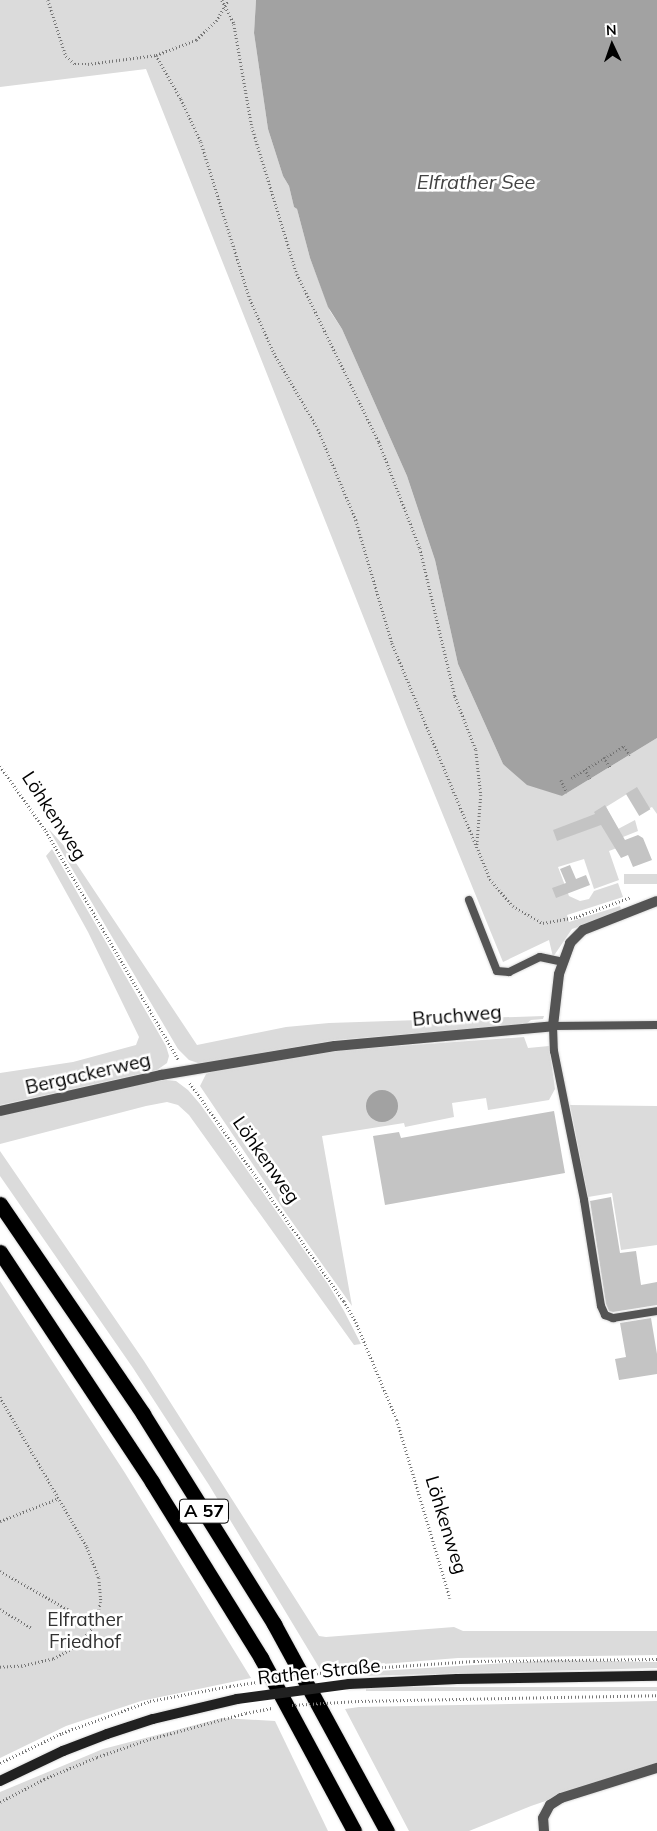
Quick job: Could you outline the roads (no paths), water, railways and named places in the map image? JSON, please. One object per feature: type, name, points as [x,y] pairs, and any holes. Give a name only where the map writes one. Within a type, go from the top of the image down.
[{"type":"highway","name":"A 57","points":[[0,1204],[143,1414],[274,1624],[387,1831]]},
{"type":"highway","name":"A 57","points":[[0,1252],[152,1482],[261,1658],[354,1831]]},
{"type":"highway","points":[[345,1814],[348,1831]]},
{"type":"main road","name":"Rather Straße","points":[[0,1781],[63,1751],[107,1734],[153,1719],[238,1699],[349,1684],[457,1679],[657,1676]]},
{"type":"street","points":[[553,1026],[559,974],[570,943],[583,930],[657,901]]},
{"type":"street","name":"Bruchweg","points":[[185,1071],[335,1046],[553,1026]]},
{"type":"street","name":"Bergackerweg","points":[[0,1112],[185,1071]]},
{"type":"street","points":[[544,1831],[543,1818],[550,1806],[561,1798],[657,1768]]},
{"type":"lane","points":[[469,900],[496,971],[509,972],[540,957],[563,962]]},
{"type":"lane","points":[[657,1025],[553,1026],[554,1051],[584,1200],[604,1315],[612,1318],[657,1311]]},
{"type":"water","name":"Elfrather See","points":[[256,0],[657,0],[657,738],[562,796],[527,785],[503,764],[458,664],[435,560],[407,476],[342,329],[328,307],[310,258],[297,209],[294,207],[289,186],[283,176],[268,129],[254,33]]},
{"type":"water","points":[[382,1090],[388,1091],[393,1095],[397,1100],[397,1112],[393,1117],[388,1121],[382,1122],[376,1121],[371,1117],[367,1112],[366,1106],[367,1100],[371,1095],[376,1091]]},
{"type":"park label","name":"Elfrather Friedhof","points":[[85,1631]]}]
